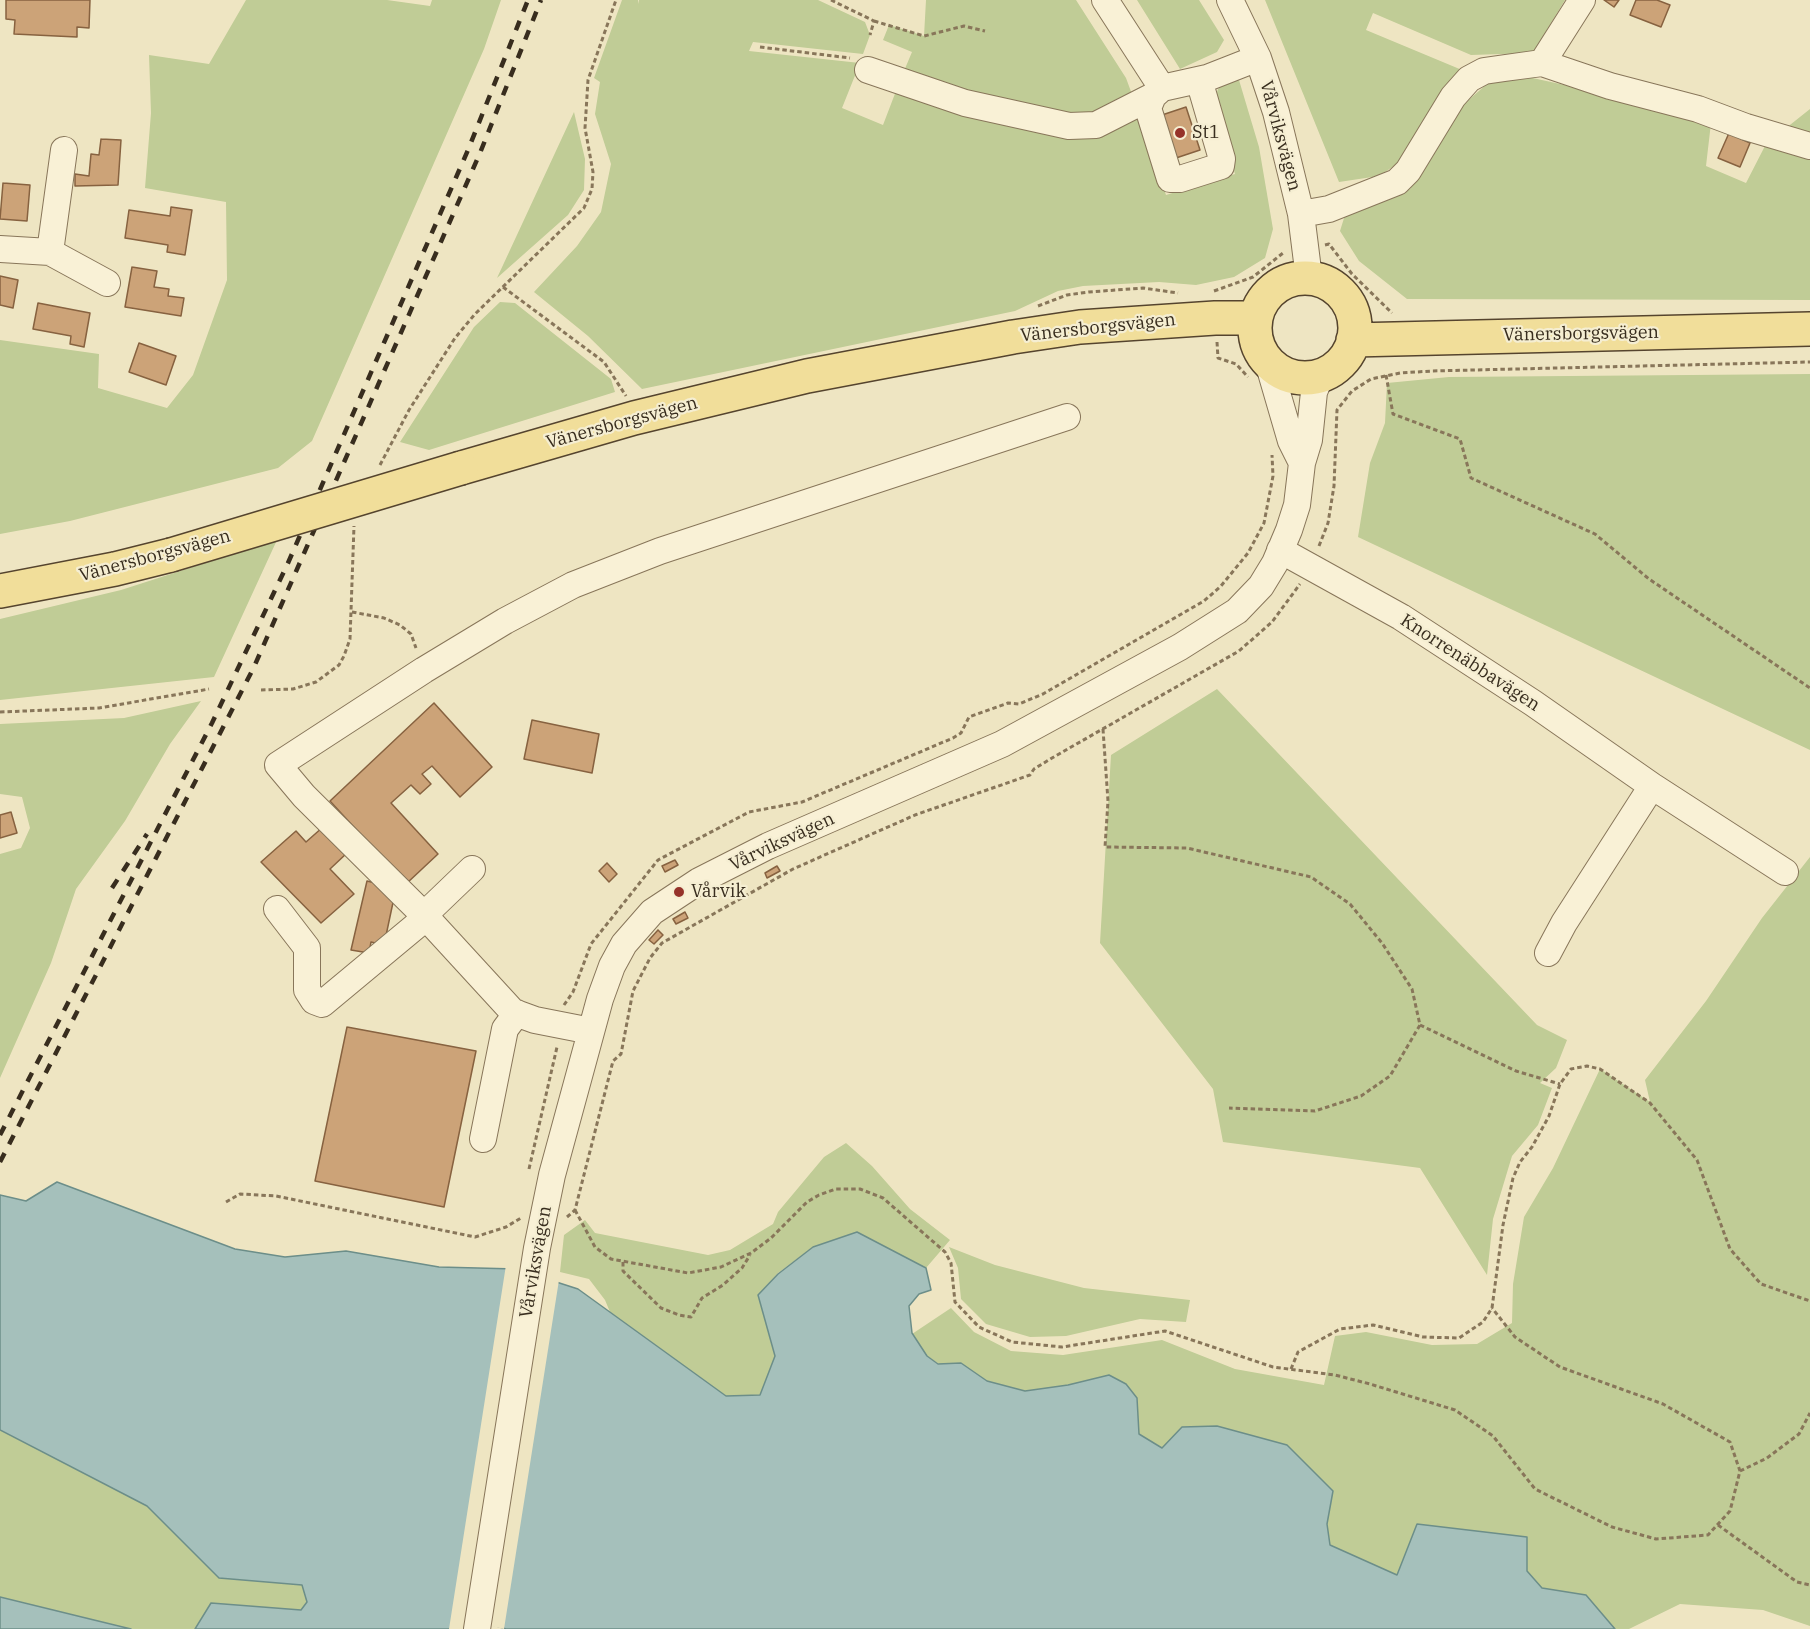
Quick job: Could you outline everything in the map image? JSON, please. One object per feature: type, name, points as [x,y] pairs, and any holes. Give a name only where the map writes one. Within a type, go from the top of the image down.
[{"type":"main road","points":[[1309,278],[1327,283],[1342,295],[1354,321],[1353,340],[1341,362],[1321,375],[1295,377],[1276,369],[1259,371],[1256,318],[1262,301],[1275,288],[1291,280],[1309,278]]},
{"type":"main road","name":"Vänersborgsvägen","points":[[0,591],[115,569],[171,555],[634,418],[807,376],[1013,337],[1213,305],[1256,318]]},
{"type":"main road","name":"Vänersborgsvägen","points":[[1353,340],[1810,329]]},
{"type":"street","points":[[1105,0],[1158,92]]},
{"type":"street","name":"Vårviksvägen","points":[[1230,0],[1258,58],[1276,112],[1301,214],[1309,278]]},
{"type":"street","points":[[1542,63],[1582,0]]},
{"type":"street","points":[[867,70],[965,103],[1068,126],[1096,125],[1158,92],[1199,80],[1258,58]]},
{"type":"street","points":[[1301,214],[1329,209],[1397,182],[1408,171],[1454,97],[1469,79],[1484,72],[1542,63],[1610,86],[1698,109],[1746,127],[1810,146]]},
{"type":"street","points":[[1158,92],[1148,108],[1170,179],[1180,179],[1221,166],[1222,159],[1199,80]]},
{"type":"street","points":[[50,252],[64,150]]},
{"type":"street","points":[[0,249],[50,252],[107,283]]},
{"type":"street","points":[[1259,371],[1302,463]]},
{"type":"street","name":"Vårviksvägen","points":[[477,1629],[537,1248],[552,1175],[591,1031],[612,966],[632,933],[664,902],[699,880],[768,846],[1002,744],[1179,647],[1237,611],[1261,586],[1280,550],[1297,505],[1302,463],[1309,440],[1314,392],[1321,375]]},
{"type":"street","points":[[591,1031],[535,1020],[517,1013],[498,997],[424,915],[304,796],[278,765],[424,670],[505,621],[573,585],[646,556],[1067,417]]},
{"type":"street","name":"Knorrenäbbavägen","points":[[1280,550],[1401,617],[1533,703],[1652,786],[1785,872]]},
{"type":"street","points":[[1548,953],[1564,923],[1652,786]]},
{"type":"street","points":[[277,909],[307,948],[307,990],[314,1001],[322,1004],[417,925],[424,915],[472,869]]},
{"type":"street","points":[[483,1139],[504,1029],[517,1013]]},
{"type":"path","points":[[379,467],[409,410],[455,338],[475,314],[584,208],[593,172],[585,128],[588,80],[616,0]]},
{"type":"path","points":[[831,0],[874,21],[924,36],[964,26],[984,31]]},
{"type":"path","points":[[870,36],[874,21]]},
{"type":"path","points":[[760,47],[858,59],[867,70]]},
{"type":"path","points":[[503,287],[604,362],[629,401]]},
{"type":"path","points":[[1213,305],[1218,358],[1236,364],[1245,371],[1259,371]]},
{"type":"path","points":[[561,1222],[575,1210],[610,1069],[613,1061],[621,1054],[624,1044],[633,991],[650,958],[662,943],[793,869],[915,815],[995,785],[1023,778],[1239,651],[1272,622],[1295,593],[1310,566],[1328,523],[1334,486],[1337,410],[1344,398],[1361,383],[1386,375],[1432,371],[1810,362]]},
{"type":"path","points":[[1386,375],[1393,414],[1460,439],[1471,478],[1594,534],[1649,579],[1810,688]]},
{"type":"path","points":[[1268,506],[1273,476],[1272,450]]},
{"type":"path","points":[[261,690],[292,689],[316,682],[328,675],[344,656],[350,639],[356,519]]},
{"type":"path","points":[[352,612],[384,618],[400,625],[411,634],[424,670]]},
{"type":"path","points":[[0,712],[99,708],[209,689]]},
{"type":"path","points":[[1103,729],[1108,801],[1105,847],[1187,848],[1311,877],[1350,904],[1382,943],[1412,989],[1419,1025],[1390,1076],[1361,1096],[1315,1112],[1229,1108]]},
{"type":"path","points":[[1419,1025],[1516,1071],[1560,1084]]},
{"type":"path","points":[[1291,1369],[1298,1352],[1340,1329],[1373,1325],[1423,1336],[1459,1338],[1483,1322],[1492,1308],[1503,1225],[1513,1178],[1520,1162],[1532,1147],[1549,1116],[1560,1084],[1571,1069],[1587,1066],[1600,1069],[1650,1103],[1697,1160],[1730,1249],[1761,1284],[1810,1302]]},
{"type":"path","points":[[575,1210],[595,1247],[611,1259],[688,1273],[721,1267],[751,1253],[771,1238],[792,1215],[813,1198],[836,1189],[860,1189],[883,1198],[945,1252],[951,1263],[951,1289],[955,1302],[979,1327],[1012,1342],[1062,1347],[1165,1331],[1273,1367],[1335,1375],[1455,1410],[1493,1436],[1535,1489],[1612,1527],[1656,1539],[1708,1535],[1730,1511],[1740,1471],[1730,1442],[1663,1404],[1560,1367],[1515,1337],[1492,1308]]},
{"type":"path","points":[[226,1202],[240,1194],[276,1196],[475,1237],[506,1227],[527,1213]]},
{"type":"path","points":[[623,1262],[623,1271],[661,1308],[691,1317],[702,1298],[741,1268],[751,1253]]},
{"type":"path","points":[[1740,1471],[1767,1458],[1799,1434],[1810,1413]]},
{"type":"path","points":[[1718,1525],[1797,1582],[1810,1585]]},
{"type":"green space","points":[[246,0],[387,0],[430,6],[432,0],[501,0],[484,49],[312,441],[278,468],[70,521],[0,534],[0,340],[99,354],[98,388],[167,408],[193,375],[227,280],[226,202],[145,188],[151,113],[149,55],[209,64]]},
{"type":"green space","points":[[622,0],[638,0],[638,4],[639,0],[818,0],[865,22],[870,35],[863,54],[753,42],[749,51],[860,63],[842,108],[883,125],[896,91],[1041,130],[1091,138],[1139,115],[1166,195],[1235,174],[1214,101],[1218,89],[1239,80],[1259,147],[1273,229],[1265,258],[1234,277],[1196,285],[1159,282],[1083,286],[1058,291],[1015,311],[642,389],[588,336],[534,292],[577,246],[601,212],[611,164],[595,114],[600,82],[594,78]]},
{"type":"green space","points":[[926,0],[1076,0],[1126,78],[1133,97],[1087,119],[920,80],[904,71],[912,52],[883,40],[889,25],[924,36]]},
{"type":"green space","points":[[1137,0],[1199,0],[1224,40],[1217,52],[1180,69]]},
{"type":"green space","points":[[1265,0],[1565,0],[1533,53],[1471,55],[1373,13],[1366,30],[1462,70],[1406,158],[1379,176],[1339,182]]},
{"type":"green space","points":[[1519,75],[1656,105],[1711,123],[1706,166],[1746,183],[1766,144],[1810,109],[1810,300],[1407,299],[1359,261],[1340,231],[1345,215],[1410,189],[1465,103],[1487,84]]},
{"type":"green space","points":[[574,112],[585,159],[584,190],[568,215],[497,278]]},
{"type":"green space","points":[[500,302],[515,303],[611,379],[615,392],[429,450],[400,442],[474,327]]},
{"type":"green space","points":[[1810,374],[1810,750],[1358,537],[1370,463],[1385,423],[1387,383],[1449,377]]},
{"type":"green space","points":[[277,540],[214,677],[0,700],[0,619],[121,590]]},
{"type":"green space","points":[[1217,689],[1537,1025],[1567,1040],[1556,1068],[1540,1083],[1552,1088],[1538,1125],[1512,1156],[1493,1219],[1487,1275],[1420,1168],[1223,1142],[1213,1089],[1100,943],[1111,755]]},
{"type":"green space","points":[[201,701],[170,744],[125,821],[76,889],[51,963],[0,1078],[0,854],[21,848],[30,828],[22,797],[0,794],[0,724],[124,718]]},
{"type":"green space","points":[[1810,857],[1810,1626],[1763,1610],[1680,1604],[1629,1629],[1615,1629],[1586,1595],[1542,1589],[1527,1571],[1527,1537],[1397,1575],[1330,1545],[1327,1524],[1333,1491],[1217,1426],[1182,1427],[1163,1448],[1139,1434],[1137,1398],[1109,1375],[1069,1385],[1025,1391],[987,1381],[961,1364],[939,1364],[927,1356],[912,1334],[951,1308],[974,1332],[1011,1351],[1063,1355],[1162,1340],[1235,1369],[1324,1385],[1335,1336],[1366,1332],[1432,1345],[1477,1344],[1512,1323],[1513,1284],[1524,1217],[1553,1168],[1600,1069],[1650,1102],[1645,1080],[1706,1001],[1762,918]]},
{"type":"green space","points":[[846,1143],[872,1166],[910,1209],[950,1240],[926,1268],[857,1232],[813,1247],[778,1273],[758,1295],[775,1356],[760,1395],[726,1396],[610,1312],[605,1300],[589,1279],[560,1272],[564,1235],[585,1220],[595,1233],[708,1255],[730,1250],[773,1224],[778,1212],[824,1157]]},
{"type":"green space","points":[[949,1247],[995,1265],[1084,1288],[1190,1300],[1186,1322],[1140,1319],[1066,1336],[1030,1337],[986,1324],[961,1299],[958,1268]]},
{"type":"green space","points":[[0,1430],[147,1506],[219,1578],[302,1584],[307,1602],[301,1610],[211,1603],[195,1629],[131,1629],[0,1597]]},
{"type":"water","points":[[57,1182],[235,1249],[285,1257],[346,1251],[439,1267],[516,1269],[578,1289],[726,1396],[760,1395],[775,1356],[758,1295],[778,1274],[813,1247],[857,1232],[926,1268],[931,1290],[919,1294],[909,1306],[912,1333],[927,1356],[938,1364],[961,1363],[987,1381],[1025,1391],[1068,1385],[1109,1375],[1126,1384],[1137,1398],[1139,1434],[1162,1448],[1182,1427],[1217,1426],[1287,1445],[1333,1491],[1327,1524],[1330,1545],[1397,1575],[1417,1524],[1527,1537],[1527,1571],[1542,1588],[1586,1595],[1615,1629],[506,1629],[467,1617],[456,1629],[195,1629],[211,1603],[301,1610],[307,1602],[302,1585],[219,1578],[147,1506],[0,1430],[0,1195],[26,1201]]},
{"type":"water","points":[[0,1597],[94,1620],[131,1629],[0,1629]]},
{"type":"pier","points":[[506,1265],[559,1280],[504,1629],[468,1621],[460,1629],[449,1629]]},
{"type":"building","points":[[6,0],[90,0],[89,28],[77,27],[77,37],[14,34],[15,20],[6,19]]},
{"type":"building","points":[[1604,0],[1619,0],[1614,7]]},
{"type":"building","points":[[1636,0],[1657,0],[1670,5],[1661,27],[1630,15]]},
{"type":"building","name":"St1","points":[[1186,107],[1200,150],[1173,159],[1159,116]]},
{"type":"building","points":[[1729,133],[1750,143],[1740,167],[1718,158]]},
{"type":"building","points":[[101,139],[121,140],[118,185],[75,186],[75,174],[89,176],[91,154],[99,155]]},
{"type":"building","points":[[3,183],[30,185],[27,221],[0,219]]},
{"type":"building","points":[[171,207],[192,210],[185,255],[167,252],[168,245],[125,238],[129,210],[170,216]]},
{"type":"building","points":[[132,267],[157,271],[154,287],[169,289],[168,296],[184,298],[181,316],[125,307]]},
{"type":"building","points":[[0,276],[18,280],[13,308],[0,305]]},
{"type":"building","points":[[38,303],[90,313],[84,347],[70,344],[71,336],[33,329]]},
{"type":"building","points":[[139,343],[176,356],[166,385],[129,372]]},
{"type":"building","points":[[434,703],[492,767],[460,797],[432,766],[422,774],[431,784],[420,794],[411,785],[391,803],[438,854],[406,884],[330,801]]},
{"type":"building","points":[[532,720],[599,734],[592,773],[524,759]]},
{"type":"building","points":[[11,812],[17,833],[0,838],[0,815]]},
{"type":"building","points":[[323,827],[347,853],[330,869],[354,894],[321,923],[261,862],[296,831],[306,842]]},
{"type":"building","points":[[675,860],[678,865],[665,872],[662,866]]},
{"type":"building","points":[[607,863],[617,874],[609,882],[599,871]]},
{"type":"building","points":[[777,866],[780,871],[767,878],[765,873]]},
{"type":"building","points":[[367,881],[388,886],[395,893],[384,945],[371,942],[369,953],[351,950]]},
{"type":"building","points":[[685,912],[688,918],[676,924],[673,919]]},
{"type":"building","points":[[658,930],[663,935],[654,944],[649,940]]},
{"type":"building","points":[[347,1027],[476,1051],[444,1207],[315,1181]]},
{"type":"railway","points":[[0,1135],[212,723],[288,563],[468,150],[528,0]]},
{"type":"railway","points":[[0,1162],[254,667],[480,153],[541,0]]},
{"type":"railway","points":[[112,888],[147,834]]},
{"type":"place","name":"St1","points":[[1180,133]]},
{"type":"place","name":"Vårvik","points":[[679,892]]}]
